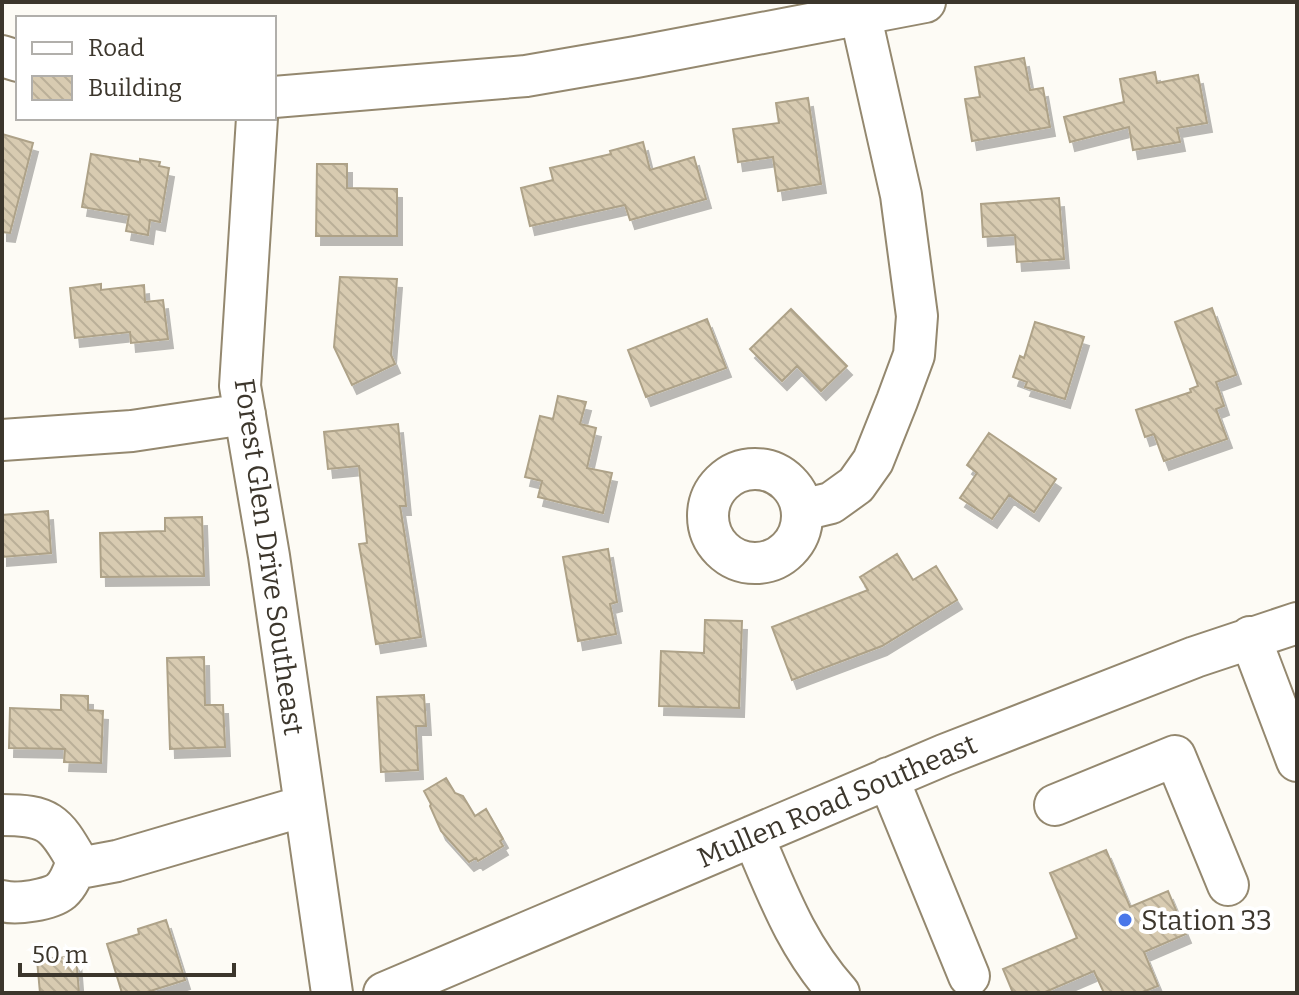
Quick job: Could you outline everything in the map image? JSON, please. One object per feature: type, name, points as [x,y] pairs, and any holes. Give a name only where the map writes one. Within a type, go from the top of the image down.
[{"type":"street","points":[[276,97],[526,76],[925,2]]},
{"type":"street","points":[[802,510],[831,503],[856,485],[873,461],[914,355],[917,316],[901,195],[860,13]]},
{"type":"street","name":"Forest Glen Drive Southeast","points":[[257,120],[240,386],[269,556],[332,993]]},
{"type":"street","points":[[2,440],[132,431],[245,414]]},
{"type":"street","name":"Mullen Road Southeast","points":[[384,993],[888,778],[1250,637],[1297,623]]},
{"type":"street","points":[[1250,637],[1297,761]]},
{"type":"street","points":[[1055,805],[1175,756],[1228,885]]},
{"type":"street","points":[[888,778],[969,976]]},
{"type":"street","points":[[74,869],[117,861],[304,806]]},
{"type":"street","points":[[2,815],[30,815],[54,825],[77,861],[71,879],[59,893],[12,904],[2,901]]},
{"type":"street","points":[[753,836],[791,925],[820,971],[839,993]]},
{"type":"building","points":[[1024,58],[1030,90],[1043,88],[1050,127],[972,141],[965,99],[980,97],[975,67]]},
{"type":"building","points":[[1155,72],[1157,83],[1198,75],[1207,123],[1177,128],[1180,142],[1133,150],[1129,127],[1070,142],[1064,117],[1124,102],[1120,79]]},
{"type":"building","points":[[808,98],[821,184],[778,191],[773,157],[738,162],[733,129],[779,123],[776,103]]},
{"type":"building","points":[[2,134],[33,143],[10,233],[2,232]]},
{"type":"building","points":[[643,142],[650,170],[694,157],[706,199],[630,220],[625,205],[530,226],[521,188],[553,180],[550,168],[611,154],[610,151]]},
{"type":"building","points":[[91,154],[160,162],[159,166],[169,168],[160,222],[150,220],[148,235],[126,231],[129,215],[82,207]]},
{"type":"building","points":[[317,164],[347,164],[347,188],[397,189],[397,236],[316,236]]},
{"type":"building","points":[[1059,198],[1064,259],[1017,262],[1015,235],[983,237],[981,204]]},
{"type":"building","points":[[340,277],[397,279],[391,355],[395,364],[352,385],[334,347]]},
{"type":"building","points":[[101,284],[101,290],[144,285],[145,302],[163,300],[168,339],[131,343],[130,332],[75,338],[70,288]]},
{"type":"building","points":[[1212,308],[1236,375],[1216,382],[1224,406],[1216,409],[1227,439],[1164,461],[1154,434],[1145,437],[1136,410],[1191,392],[1190,389],[1198,386],[1175,322]]},
{"type":"building","points":[[791,309],[847,366],[821,391],[797,366],[782,381],[750,349]]},
{"type":"building","points":[[707,319],[726,368],[646,397],[628,350]]},
{"type":"building","points":[[1035,322],[1084,337],[1065,399],[1025,387],[1027,382],[1013,377],[1020,356],[1024,358]]},
{"type":"building","points":[[558,396],[586,402],[580,424],[596,428],[587,468],[612,473],[603,513],[538,497],[542,481],[525,477],[540,416],[553,419]]},
{"type":"building","points":[[398,424],[406,506],[400,506],[421,637],[376,644],[359,544],[367,543],[359,466],[328,469],[324,432]]},
{"type":"building","points":[[989,433],[1056,479],[1034,512],[1009,495],[992,519],[960,498],[977,473],[967,465]]},
{"type":"building","points":[[48,511],[51,553],[2,557],[2,515]]},
{"type":"building","points":[[202,517],[204,576],[101,577],[100,533],[165,531],[165,518]]},
{"type":"building","points":[[608,549],[617,602],[610,604],[616,634],[578,641],[563,557]]},
{"type":"building","points":[[897,554],[913,580],[936,566],[957,600],[882,646],[792,680],[772,627],[868,590],[860,577]]},
{"type":"building","points":[[705,620],[742,621],[739,708],[659,706],[661,651],[704,653]]},
{"type":"building","points":[[204,657],[205,705],[223,705],[225,747],[170,749],[167,658]]},
{"type":"building","points":[[61,695],[88,696],[88,710],[103,711],[101,763],[64,762],[65,749],[9,748],[10,708],[61,710]]},
{"type":"building","points":[[424,695],[426,726],[416,726],[418,770],[381,772],[377,697]]},
{"type":"building","points":[[446,778],[455,793],[463,796],[475,816],[486,809],[503,839],[500,841],[503,846],[478,861],[476,858],[469,862],[441,831],[424,791]]},
{"type":"building","name":"Station 33","points":[[1106,850],[1130,907],[1168,891],[1186,934],[1144,952],[1158,986],[1140,993],[1104,993],[1094,971],[1043,993],[1013,993],[1003,969],[1077,938],[1050,873]]},
{"type":"building","points":[[166,920],[185,980],[144,993],[122,993],[107,944],[139,934],[138,929]]},
{"type":"building","points":[[76,956],[79,993],[40,993],[37,960]]},
{"type":"place","name":"Station 33","points":[[1125,920]]}]
